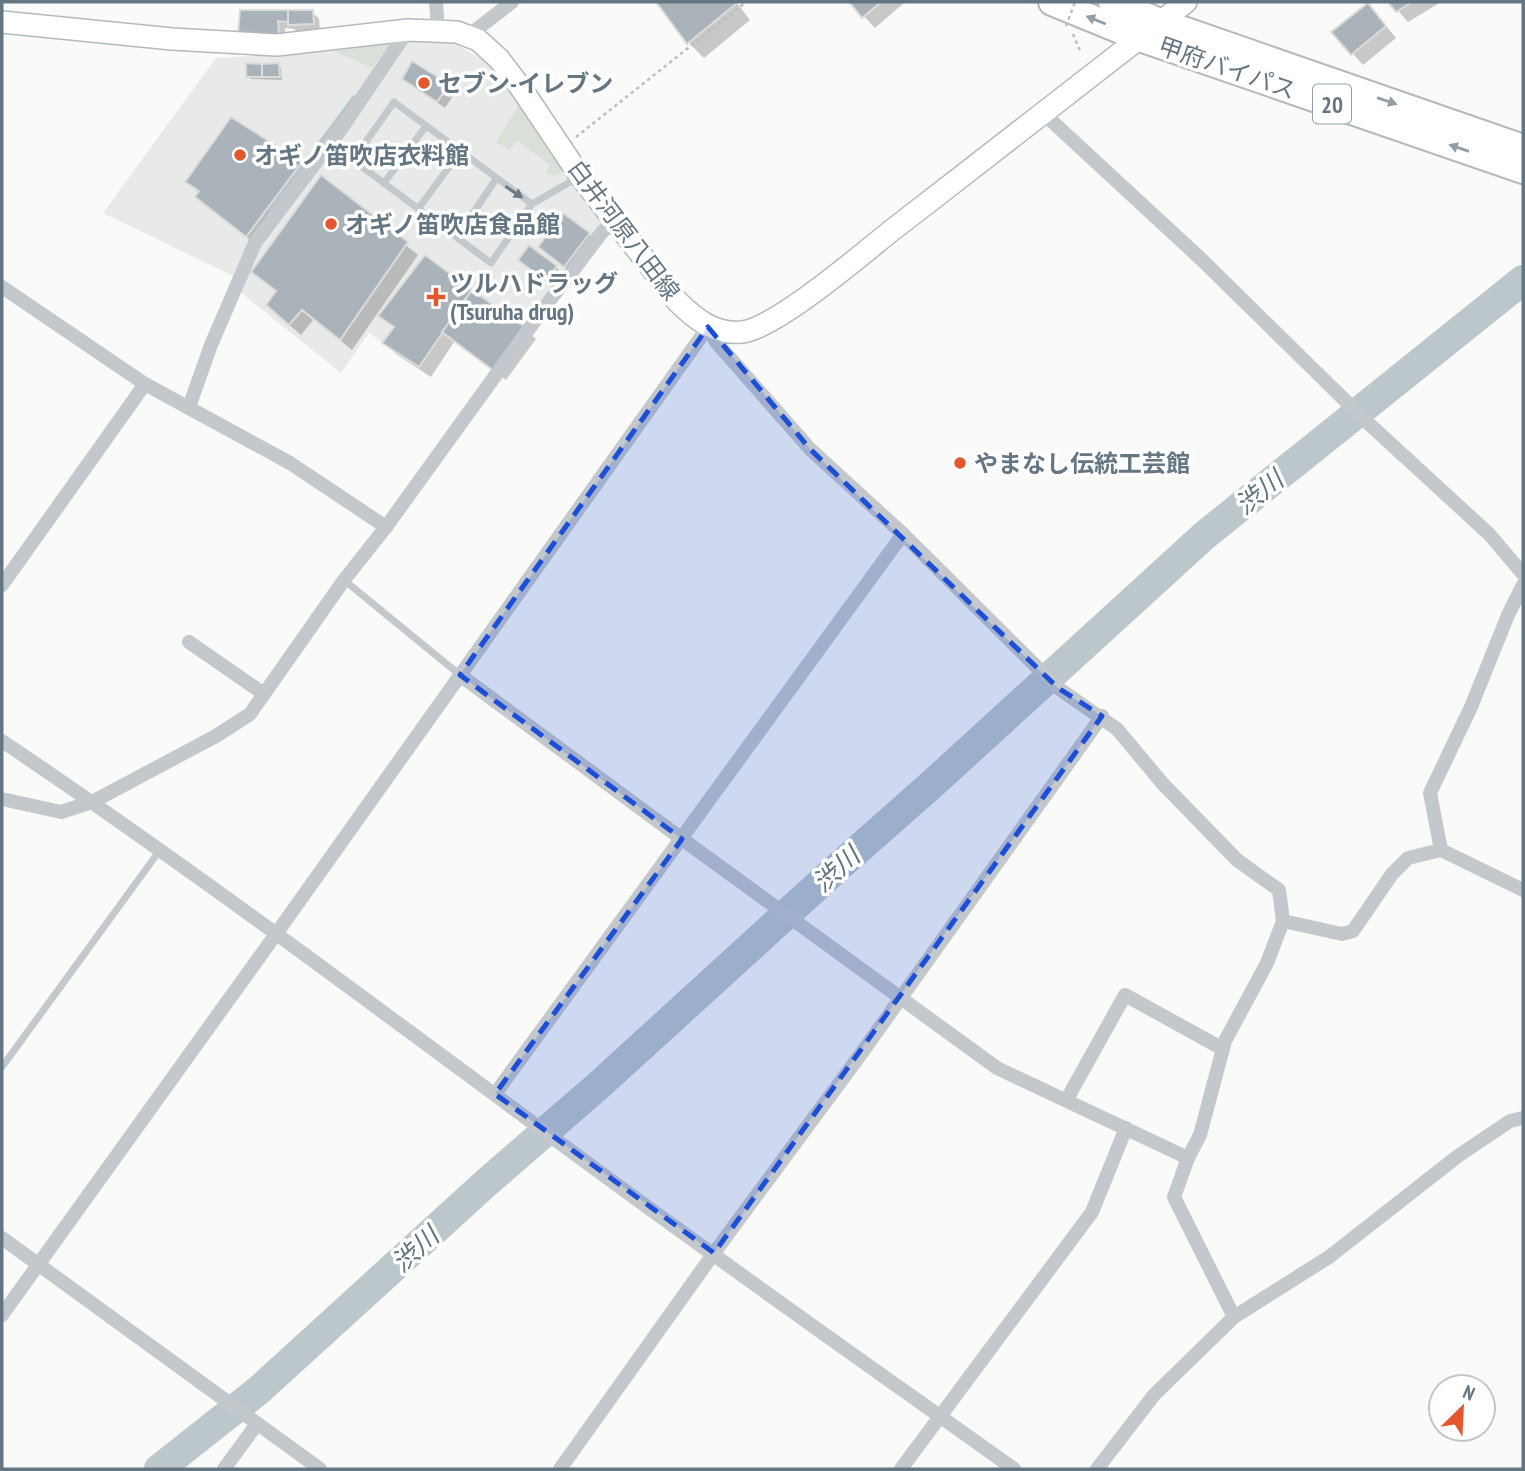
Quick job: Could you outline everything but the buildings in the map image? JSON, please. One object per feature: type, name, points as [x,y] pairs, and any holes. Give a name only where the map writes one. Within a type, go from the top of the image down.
[{"type":"highway","name":"甲府バイパス","points":[[1052,2],[1150,30],[1523,148]]},
{"type":"highway","name":"甲府バイパス","points":[[1112,2],[1150,30],[1523,170]]},
{"type":"main road","points":[[708,327],[743,332],[774,320],[1186,2]]},
{"type":"main road","name":"白井河原八田線","points":[[2,22],[144,36],[277,45],[408,30],[457,32],[478,40],[499,60],[580,176],[677,301],[708,327]]},
{"type":"street","points":[[436,2],[438,30]]},
{"type":"street","points":[[468,36],[512,2]]},
{"type":"street","points":[[189,407],[211,345],[255,243],[348,118],[408,30]]},
{"type":"street","points":[[1043,113],[1202,260],[1367,422],[1489,534],[1523,574]]},
{"type":"street","points":[[2,799],[61,812],[92,802],[216,736],[250,714],[344,580],[386,527],[576,265],[603,231],[616,220]]},
{"type":"street","points":[[2,287],[145,384],[290,463],[386,527]]},
{"type":"street","points":[[2,1315],[708,327],[716,342],[810,449],[903,534],[1037,668],[1059,688],[1117,729],[1163,784],[1237,860],[1279,890],[1283,921],[1267,963],[1225,1041],[1200,1135],[1188,1158],[1174,1197],[1234,1317]]},
{"type":"street","points":[[2,585],[145,384]]},
{"type":"street","points":[[495,1094],[903,534]]},
{"type":"street","points":[[1441,850],[1430,793],[1471,707],[1523,585]]},
{"type":"street","points":[[189,642],[264,694]]},
{"type":"street","points":[[460,674],[997,1068],[1188,1158]]},
{"type":"street","points":[[560,1469],[1102,716]]},
{"type":"street","points":[[2,741],[160,850],[557,1141],[1014,1469]]},
{"type":"street","points":[[1283,921],[1342,934],[1353,931],[1392,874],[1408,858],[1441,850],[1523,890]]},
{"type":"street","points":[[1067,1099],[1125,995],[1223,1049]]},
{"type":"street","points":[[1097,1469],[1154,1395],[1234,1317],[1329,1256],[1458,1156],[1510,1121],[1523,1118]]},
{"type":"street","points":[[901,1469],[1093,1212],[1126,1128]]},
{"type":"street","points":[[2,1238],[320,1469]]},
{"type":"street","points":[[224,1469],[251,1420]]},
{"type":"lane","points":[[532,204],[394,102],[353,160],[491,262],[532,204],[580,176]]},
{"type":"lane","points":[[384,183],[425,126]]},
{"type":"lane","points":[[418,209],[460,152]]},
{"type":"lane","points":[[457,237],[496,179]]},
{"type":"lane","points":[[344,580],[460,674]]},
{"type":"lane","points":[[2,1067],[160,850]]},
{"type":"path","points":[[562,148],[746,2]]},
{"type":"path","points":[[1075,2],[1066,26],[1076,39],[1081,53]]},
{"type":"highlighted area","points":[[708,327],[810,449],[1058,688],[1102,716],[714,1253],[495,1094],[682,839],[460,675]]},
{"type":"shaded area","points":[[424,39],[453,42],[492,66],[521,102],[602,223],[525,327],[442,332],[419,367],[369,333],[341,373],[240,292],[233,276],[103,213],[216,58],[334,51]]},
{"type":"shaded area","points":[[391,43],[372,68],[334,51]]},
{"type":"shaded area","points":[[521,102],[564,170],[558,175],[546,173],[550,165],[517,140],[510,150],[496,142]]},
{"type":"waterway","points":[[272,209],[354,98]]},
{"type":"waterway","name":"渋川","points":[[159,1469],[259,1390],[1205,535],[1523,280]]},
{"type":"place","name":"セブン-イレブン","points":[[424,83]]},
{"type":"place","name":"オギノ笛吹店衣料館","points":[[240,155]]},
{"type":"place","name":"オギノ笛吹店食品館","points":[[331,224]]},
{"type":"place","name":"ツルハドラッグ (Tsuruha drug)","points":[[436,297]]},
{"type":"place","name":"やまなし伝統工芸館","points":[[960,463]]}]
